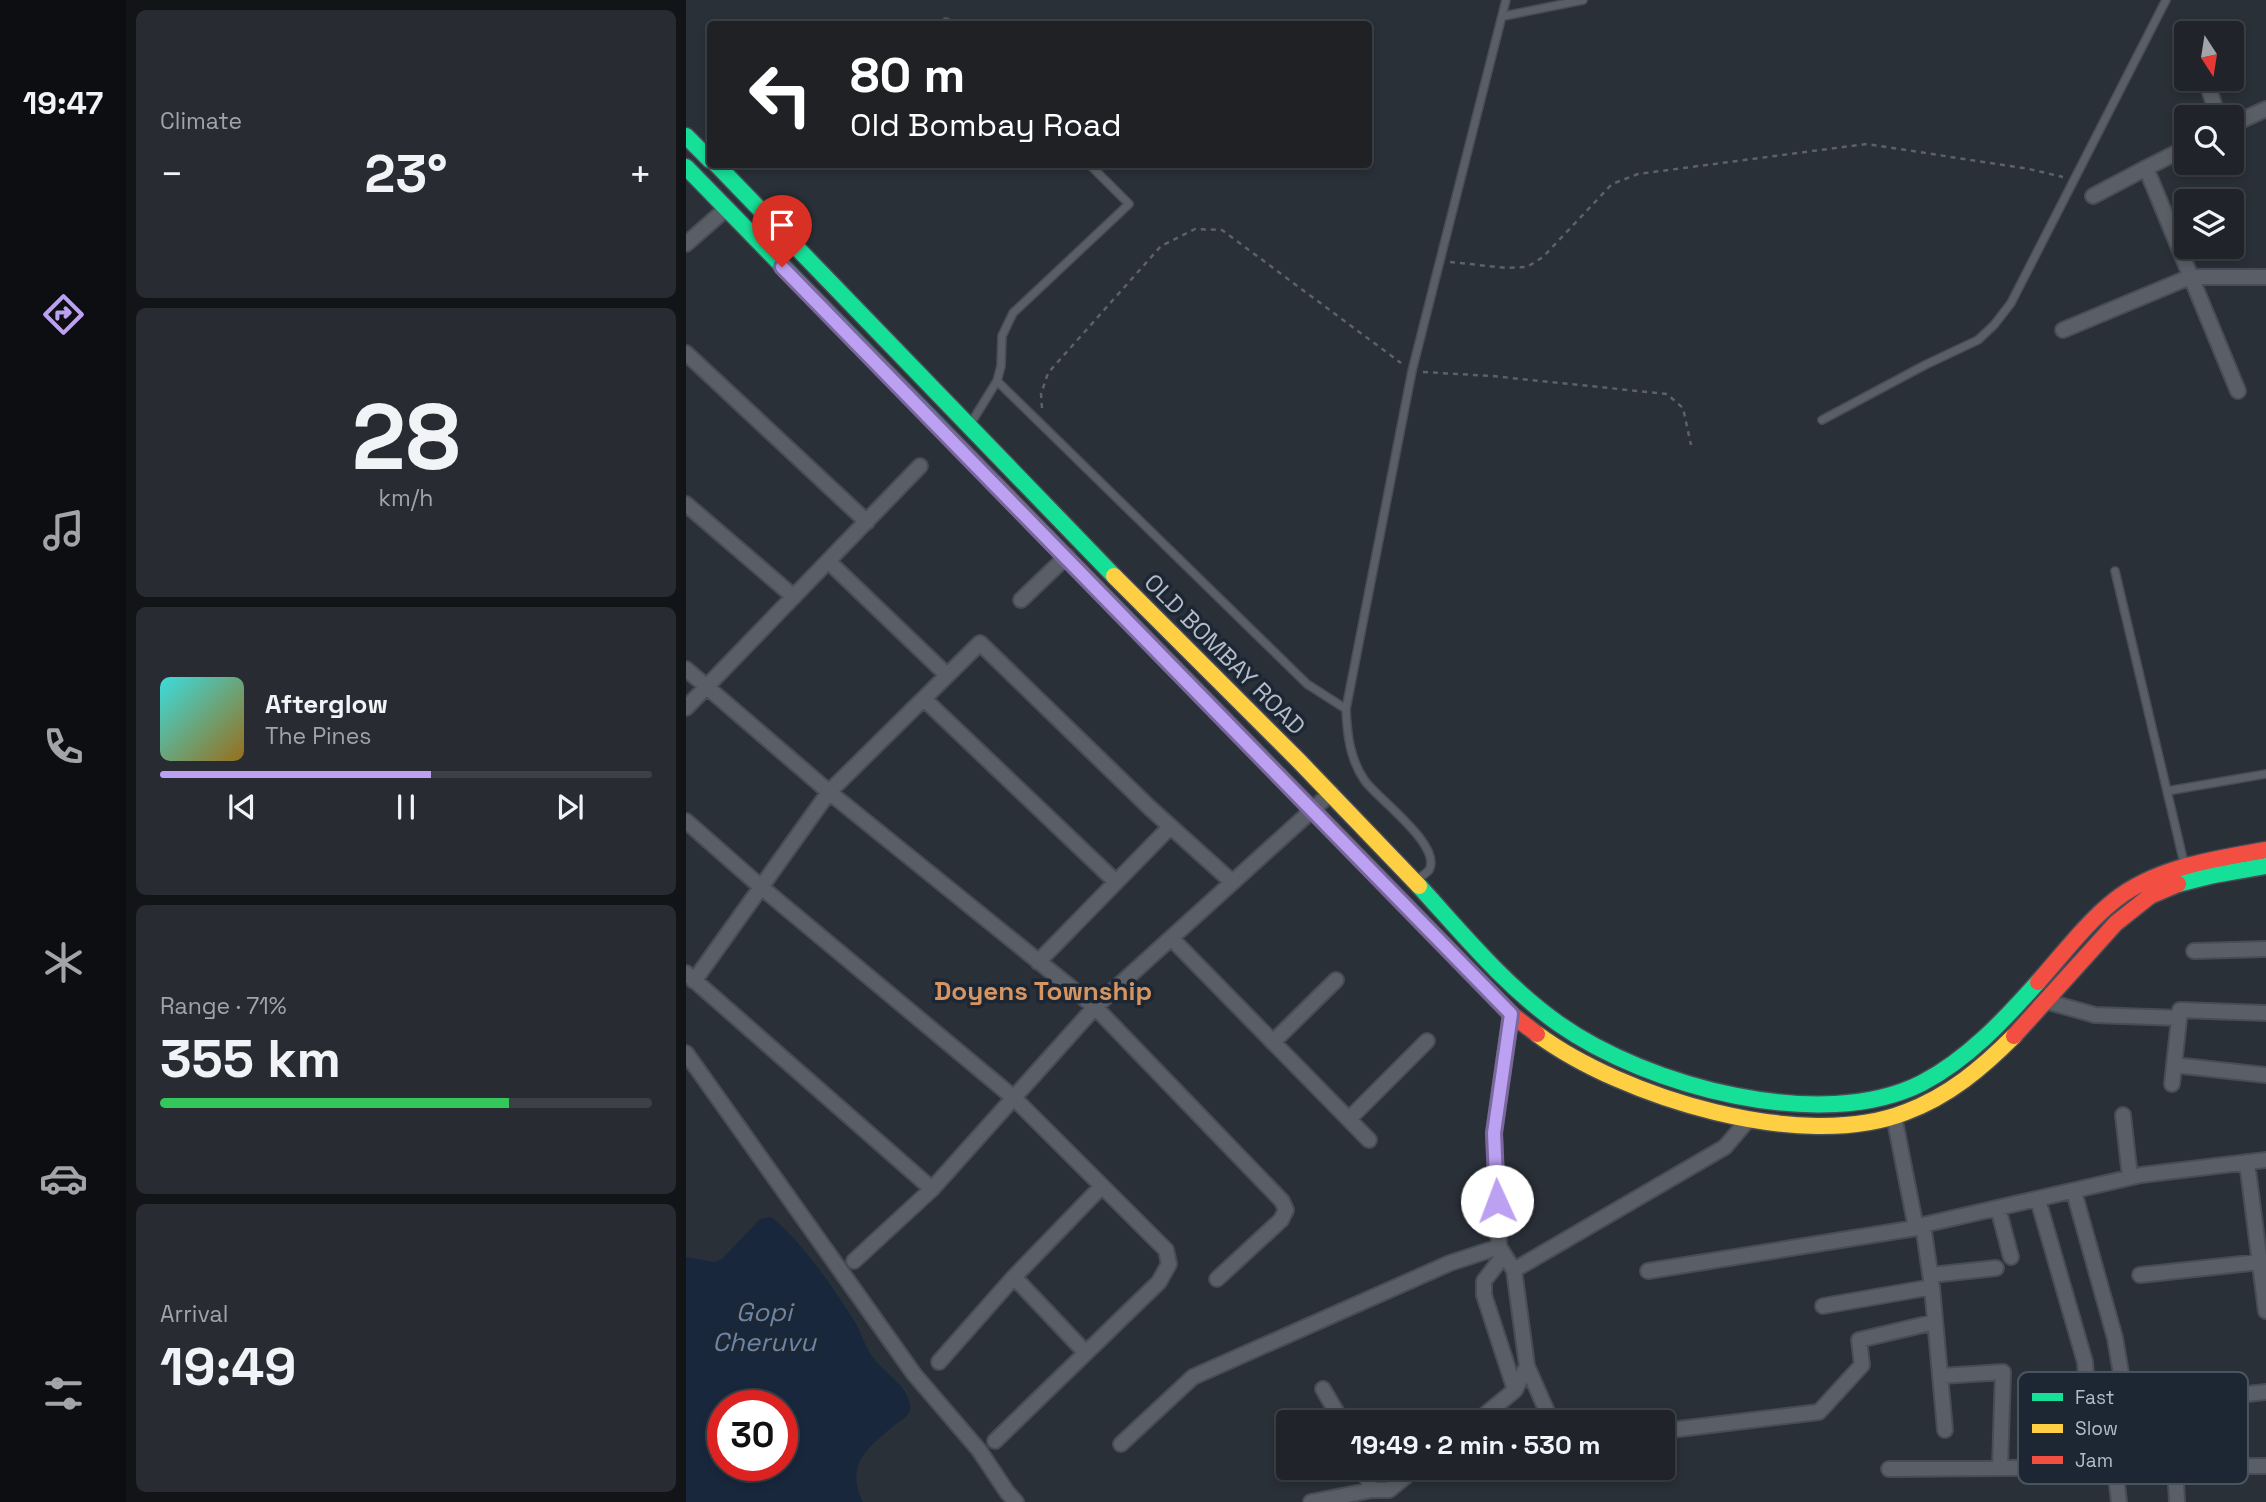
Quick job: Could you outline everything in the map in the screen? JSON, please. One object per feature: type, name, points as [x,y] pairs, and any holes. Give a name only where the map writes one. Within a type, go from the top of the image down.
[{"type":"main road","points":[[686,136],[707,157]]},
{"type":"main road","name":"OLD BOMBAY ROAD","points":[[686,167],[1511,1014],[1575,1059],[1611,1077],[1653,1093],[1748,1120],[1797,1127],[1832,1127],[1894,1116],[1928,1104],[1968,1078],[1995,1055],[2113,925],[2137,905],[2162,890],[2189,881],[2266,866]]},
{"type":"main road","name":"OLD BOMBAY ROAD","points":[[720,168],[1081,542],[1331,793],[1495,971],[1530,1004],[1583,1041],[1618,1058],[1660,1074],[1752,1098],[1796,1105],[1862,1103],[1909,1090],[1957,1062],[1985,1038],[2102,911],[2127,891],[2157,875],[2185,866],[2266,850]]},
{"type":"street","points":[[2244,119],[2266,109]]},
{"type":"street","points":[[2093,196],[2174,154]]},
{"type":"street","points":[[2146,168],[2238,391]]},
{"type":"street","points":[[686,244],[726,209]]},
{"type":"street","points":[[2063,331],[2190,277],[2266,277]]},
{"type":"street","points":[[686,354],[867,522]]},
{"type":"street","points":[[686,708],[920,466]]},
{"type":"street","points":[[686,504],[794,597]]},
{"type":"street","points":[[1021,600],[1067,556]]},
{"type":"street","points":[[828,561],[947,676]]},
{"type":"street","points":[[932,1189],[690,977],[761,887],[829,792],[980,643],[1170,827],[1231,881]]},
{"type":"street","points":[[686,670],[829,792],[1096,1007],[1282,1201],[1286,1210],[1281,1220],[1217,1279]]},
{"type":"street","points":[[924,699],[1116,882]]},
{"type":"street","points":[[854,1261],[932,1189],[1096,1007],[1172,939],[1231,881],[1331,793]]},
{"type":"street","points":[[686,821],[1014,1098],[1166,1250],[1169,1264],[1159,1282],[995,1441]]},
{"type":"street","points":[[1038,962],[1170,827]]},
{"type":"street","points":[[1172,939],[1369,1140]]},
{"type":"street","points":[[2194,951],[2266,949]]},
{"type":"street","points":[[1274,1041],[1336,980]]},
{"type":"street","points":[[2045,1001],[2095,1015],[2179,1018]]},
{"type":"street","points":[[2172,1084],[2180,1010],[2266,1013]]},
{"type":"street","points":[[1511,1014],[1494,1133],[1501,1251],[1514,1270],[1527,1366],[1546,1410]]},
{"type":"street","points":[[1349,1119],[1427,1041]]},
{"type":"street","points":[[686,1053],[914,1374],[979,1450],[1016,1502]]},
{"type":"street","points":[[2174,1065],[2266,1075]]},
{"type":"street","points":[[2123,1115],[2130,1177]]},
{"type":"street","points":[[1894,1116],[1932,1281],[1945,1430]]},
{"type":"street","points":[[1514,1270],[1725,1147],[1748,1120]]},
{"type":"street","points":[[1648,1271],[1920,1226],[2130,1177],[2266,1160]]},
{"type":"street","points":[[2248,1162],[2266,1311]]},
{"type":"street","points":[[939,1362],[1014,1277],[1102,1186]]},
{"type":"street","points":[[2074,1192],[2115,1338],[2121,1372]]},
{"type":"street","points":[[2038,1200],[2086,1372]]},
{"type":"street","points":[[1998,1208],[2011,1256]]},
{"type":"street","points":[[1501,1251],[1484,1281],[1484,1295],[1515,1390]]},
{"type":"street","points":[[1121,1444],[1184,1384],[1201,1373],[1450,1263],[1501,1251]]},
{"type":"street","points":[[2140,1275],[2260,1262]]},
{"type":"street","points":[[1823,1306],[1996,1268]]},
{"type":"street","points":[[1014,1277],[1085,1352]]},
{"type":"street","points":[[1675,1429],[1819,1412],[1861,1365],[1859,1340],[1935,1322]]},
{"type":"street","points":[[1491,1410],[1515,1390],[1527,1366]]},
{"type":"street","points":[[1941,1376],[2003,1372],[2000,1467]]},
{"type":"street","points":[[1324,1389],[1336,1410]]},
{"type":"street","points":[[2248,1394],[2266,1392]]},
{"type":"street","points":[[2248,1466],[2266,1466]]},
{"type":"street","points":[[1889,1469],[2018,1467]]},
{"type":"street","points":[[1368,1480],[1372,1490]]},
{"type":"street","points":[[1311,1502],[1372,1490],[1391,1496],[1405,1480]]},
{"type":"street","points":[[2119,1484],[2119,1502]]},
{"type":"street","points":[[2176,1484],[2177,1502]]},
{"type":"lane","points":[[1414,882],[1429,870],[1431,862],[1428,847],[1365,782],[1347,738],[1346,709],[1412,371],[1506,0]]},
{"type":"lane","points":[[1504,16],[1583,0]]},
{"type":"lane","points":[[1822,420],[1978,340],[1994,325],[2011,303],[2166,0]]},
{"type":"lane","points":[[969,425],[997,381],[1001,366],[1002,336],[1013,313],[1129,204],[1093,168]]},
{"type":"lane","points":[[997,381],[1307,684],[1346,709]]},
{"type":"lane","points":[[2115,571],[2185,866]]},
{"type":"lane","points":[[2167,791],[2266,775]]},
{"type":"path","points":[[1440,261],[1507,268],[1527,267],[1543,257],[1612,184],[1638,174],[1853,144],[2029,169],[2073,180]]},
{"type":"path","points":[[1047,429],[1041,394],[1048,373],[1161,246],[1195,229],[1222,230],[1412,371],[1492,376],[1667,394],[1683,408],[1691,445]]},
{"type":"water","name":"Gopi Cheruvu","points":[[771,1217],[806,1252],[855,1322],[872,1356],[905,1392],[910,1407],[907,1415],[869,1448],[858,1466],[856,1477],[863,1502],[686,1502],[686,1257],[715,1262],[722,1259],[760,1219]]},
{"type":"traffic: fast","points":[[686,136],[707,157]]},
{"type":"traffic: fast","points":[[686,167],[994,483]]},
{"type":"traffic: fast","points":[[720,168],[1114,576]]},
{"type":"traffic: fast","points":[[2178,884],[2266,866]]},
{"type":"traffic: fast","points":[[1419,886],[1503,976],[1559,1024],[1639,1067],[1736,1096],[1786,1103],[1835,1104],[1881,1098],[1922,1083],[1970,1051],[2038,982]]},
{"type":"traffic: slow","points":[[994,483],[1291,788]]},
{"type":"traffic: slow","points":[[1114,576],[1300,762],[1419,886]]},
{"type":"traffic: slow","points":[[1537,1034],[1573,1057],[1616,1079],[1664,1097],[1715,1112],[1766,1122],[1817,1126],[1864,1123],[1922,1105],[1964,1080],[2014,1036]]},
{"type":"traffic: jam","points":[[1291,788],[1511,1014],[1537,1034]]},
{"type":"traffic: jam","points":[[2038,982],[2094,919],[2131,889],[2187,866],[2266,850]]},
{"type":"traffic: jam","points":[[2014,1036],[2116,923],[2150,896],[2178,884]]},
{"type":"district","name":"Doyens Township","points":[[1043,991]]},
{"type":"route","points":[[782,267],[1511,1014],[1494,1133],[1497,1201]]}]
